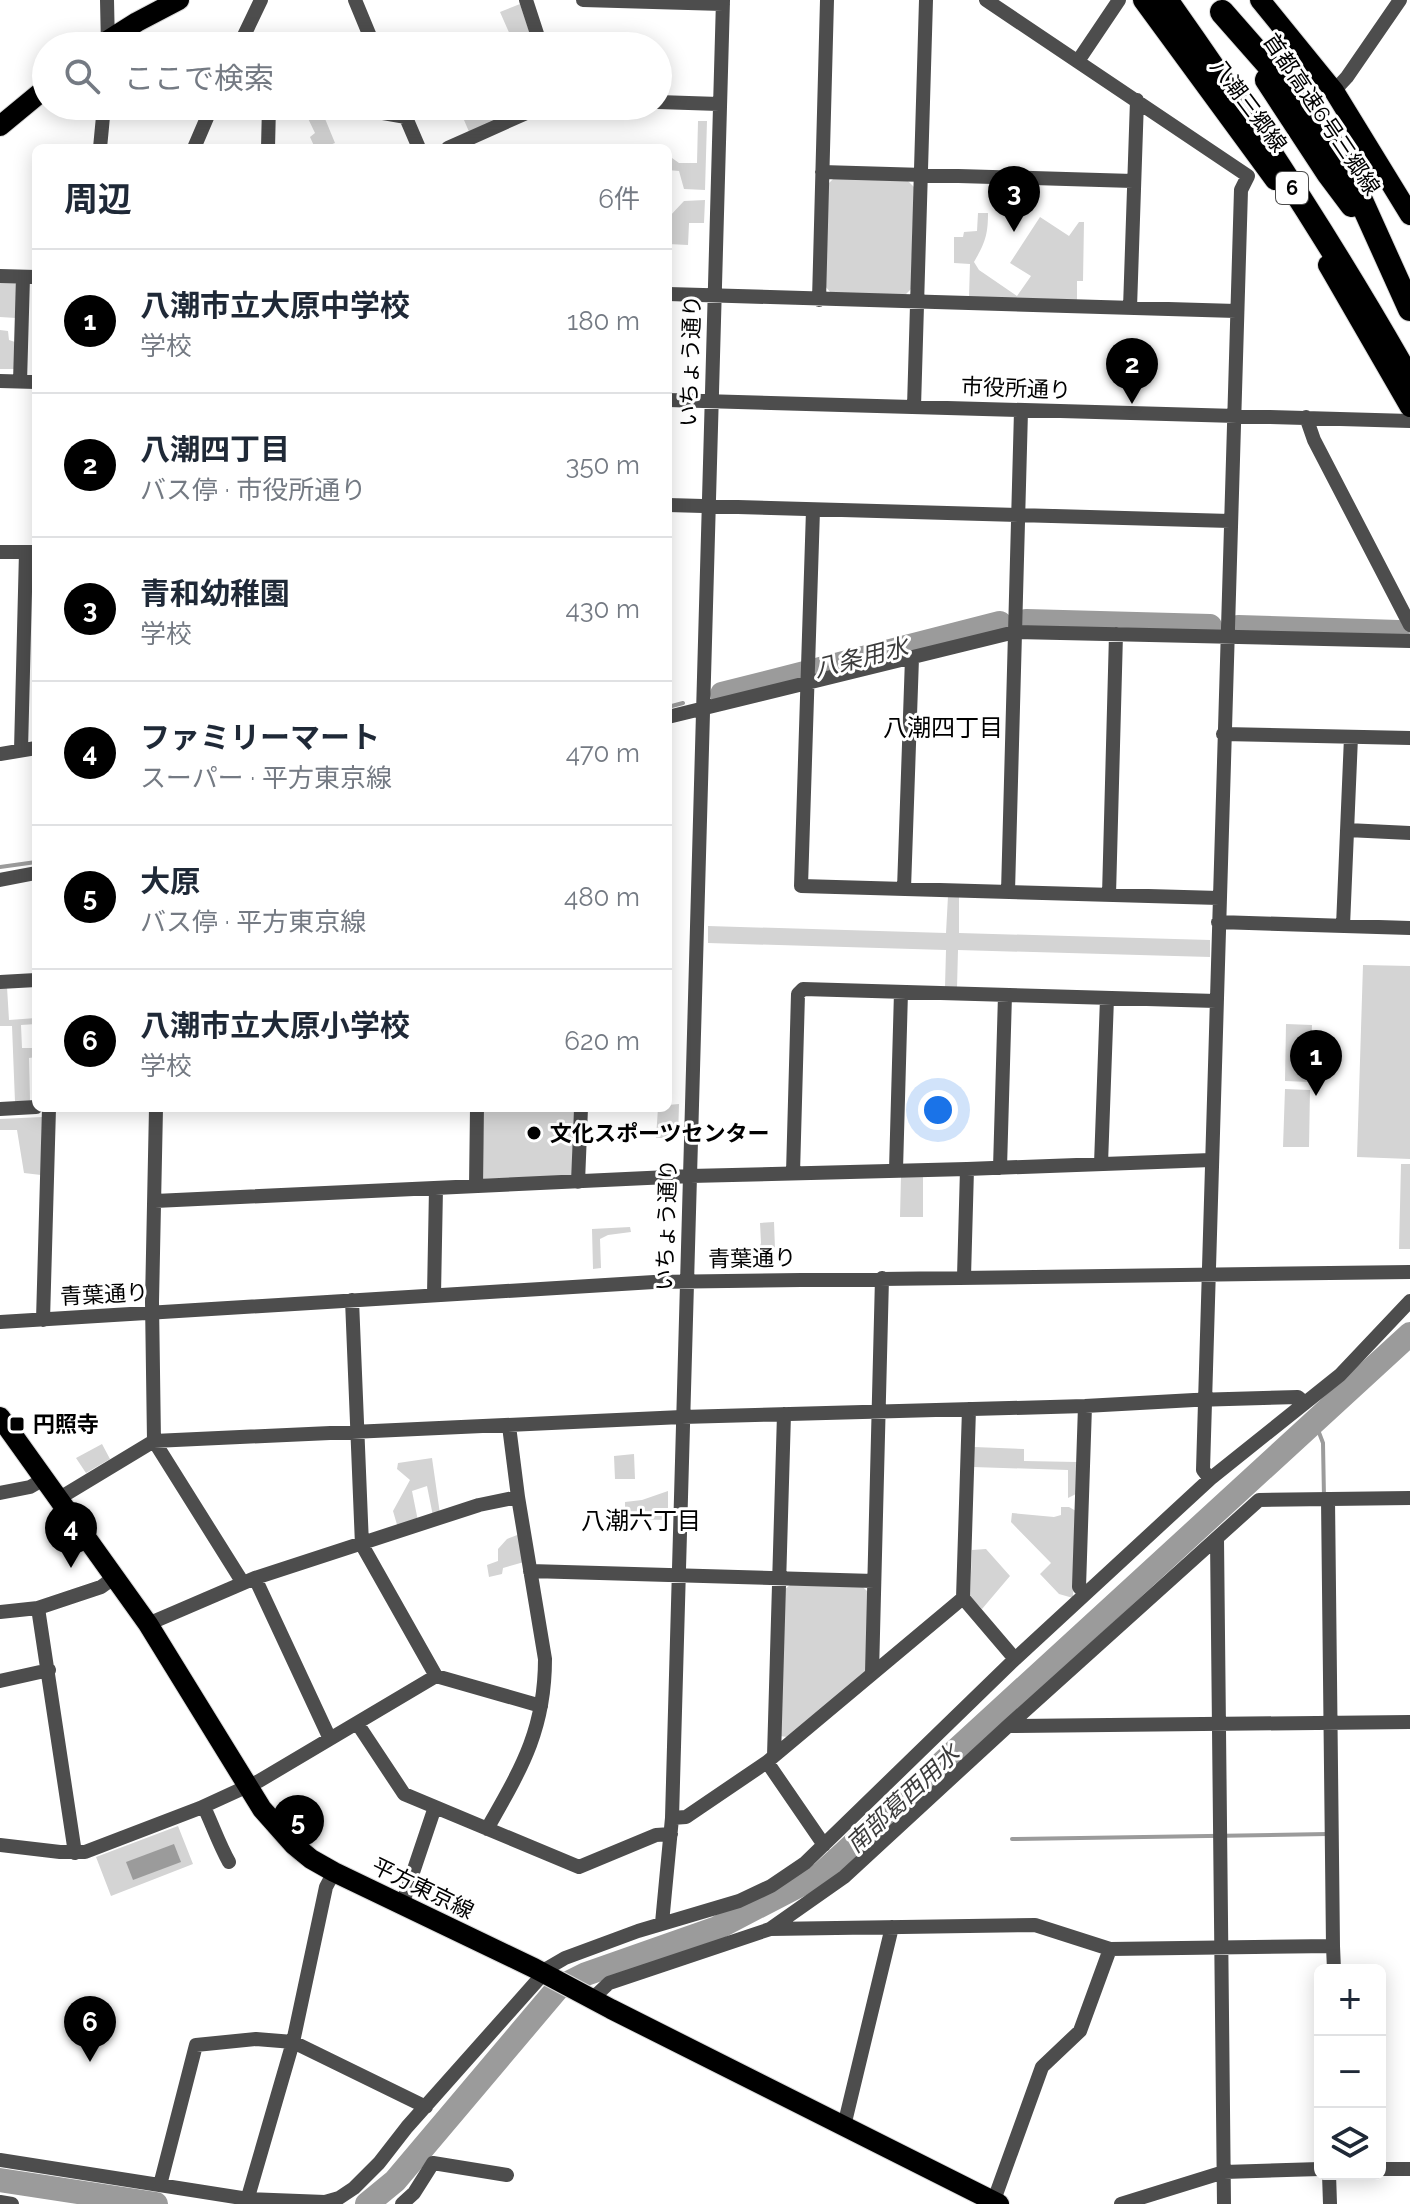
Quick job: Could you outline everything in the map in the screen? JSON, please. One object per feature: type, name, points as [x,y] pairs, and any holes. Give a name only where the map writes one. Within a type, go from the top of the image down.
[{"type":"highway","points":[[1152,0],[1269,161]]},
{"type":"highway","name":"6","points":[[1166,0],[1269,161],[1344,270],[1410,381]]},
{"type":"highway","name":"首都高速6号三郷線","points":[[1217,6],[1328,173],[1381,244],[1410,309]]},
{"type":"highway","points":[[1381,244],[1410,261]]},
{"type":"main road","points":[[125,32],[179,0]]},
{"type":"main road","name":"八潮三郷線","points":[[1143,0],[1269,161],[1410,407]]},
{"type":"main road","points":[[1260,0],[1334,91],[1410,215]]},
{"type":"main road","points":[[0,126],[32,100]]},
{"type":"main road","name":"平方東京線","points":[[0,1417],[148,1624],[262,1809],[311,1859],[844,2126],[972,2197],[997,2202]]},
{"type":"street","points":[[106,32],[107,0]]},
{"type":"street","points":[[246,32],[261,0]]},
{"type":"street","points":[[355,0],[368,32]]},
{"type":"street","points":[[527,0],[537,32]]},
{"type":"street","points":[[583,0],[723,2]]},
{"type":"street","points":[[819,300],[827,0]]},
{"type":"street","points":[[914,407],[926,0]]},
{"type":"street","points":[[986,0],[1248,176]]},
{"type":"street","points":[[1078,61],[1119,0]]},
{"type":"street","points":[[1334,91],[1400,0]]},
{"type":"street","name":"いちょう通り","points":[[662,1923],[672,1818],[723,2]]},
{"type":"street","points":[[1130,308],[1137,100]]},
{"type":"street","points":[[672,102],[719,104]]},
{"type":"street","points":[[100,144],[103,120]]},
{"type":"street","points":[[196,144],[206,120]]},
{"type":"street","points":[[268,144],[269,120]]},
{"type":"street","points":[[408,120],[417,144]]},
{"type":"street","points":[[457,144],[511,120]]},
{"type":"street","points":[[1210,1479],[1203,1470],[1204,1400],[1241,190],[1248,176],[1269,161]]},
{"type":"street","points":[[822,172],[1133,181]]},
{"type":"street","points":[[0,276],[29,277],[20,382]]},
{"type":"street","points":[[672,294],[1236,311]]},
{"type":"street","points":[[0,381],[32,382]]},
{"type":"street","name":"市役所通り","points":[[672,400],[1410,421]]},
{"type":"street","points":[[1008,892],[1021,411]]},
{"type":"street","points":[[1306,417],[1314,440],[1410,625]]},
{"type":"street","points":[[672,505],[1230,521]]},
{"type":"street","points":[[813,510],[801,886],[1219,898]]},
{"type":"street","points":[[0,552],[31,552],[28,749],[0,754]]},
{"type":"street","points":[[672,716],[808,676],[912,658],[1015,632],[1410,641]]},
{"type":"street","points":[[1109,895],[1116,634]]},
{"type":"street","points":[[904,889],[912,658]]},
{"type":"street","points":[[1223,734],[1410,738]]},
{"type":"street","points":[[1343,926],[1351,737]]},
{"type":"street","points":[[1347,830],[1410,833]]},
{"type":"street","points":[[0,880],[32,874]]},
{"type":"street","points":[[1218,922],[1410,928]]},
{"type":"street","points":[[0,982],[32,980]]},
{"type":"street","points":[[793,1173],[798,994],[803,989],[1216,1001]]},
{"type":"street","points":[[896,1170],[901,992]]},
{"type":"street","points":[[1000,1168],[1005,995]]},
{"type":"street","points":[[1101,1164],[1107,998]]},
{"type":"street","points":[[0,1109],[32,1107]]},
{"type":"street","points":[[43,1320],[49,1112]]},
{"type":"street","points":[[156,1112],[152,1314],[154,1441],[249,1580],[330,1739]]},
{"type":"street","points":[[476,1186],[477,1112]]},
{"type":"street","points":[[578,1182],[581,1112]]},
{"type":"street","points":[[155,1201],[690,1176],[1211,1160]]},
{"type":"street","points":[[964,1277],[967,1169]]},
{"type":"street","points":[[434,1295],[436,1188]]},
{"type":"street","name":"青葉通り","points":[[0,1322],[687,1281],[1410,1272]]},
{"type":"street","points":[[872,1673],[882,1278]]},
{"type":"street","points":[[352,1300],[362,1545],[436,1676],[541,1706]]},
{"type":"street","points":[[0,2160],[247,2201],[325,2202],[339,2198],[366,2176],[545,1974],[565,1958],[662,1923],[739,1901],[771,1886],[805,1863],[1015,1659],[1210,1479],[1340,1375],[1410,1301]]},
{"type":"street","points":[[58,1499],[154,1441],[682,1417],[1298,1397],[1305,1403]]},
{"type":"street","points":[[1085,1406],[1079,1587],[1085,1594]]},
{"type":"street","points":[[969,1409],[963,1598],[1015,1659]]},
{"type":"street","points":[[784,1414],[770,1759],[824,1845]]},
{"type":"street","points":[[487,1829],[533,1741],[545,1679],[545,1659],[509,1426]]},
{"type":"street","points":[[0,1493],[30,1487],[44,1479]]},
{"type":"street","points":[[148,1624],[249,1580],[479,1505],[518,1497]]},
{"type":"street","points":[[586,1996],[609,1983],[770,1929],[844,1877],[1259,1500],[1410,1498]]},
{"type":"street","points":[[1328,1499],[1334,1964]]},
{"type":"street","points":[[1217,1539],[1224,2204]]},
{"type":"street","points":[[530,1571],[874,1581]]},
{"type":"street","points":[[0,1612],[38,1608],[101,1587],[115,1577]]},
{"type":"street","points":[[672,1818],[686,1817],[770,1759],[963,1598]]},
{"type":"street","points":[[38,1608],[75,1853]]},
{"type":"street","points":[[0,1681],[49,1670]]},
{"type":"street","points":[[0,1845],[85,1852],[204,1807],[248,1786],[436,1676]]},
{"type":"street","points":[[1008,1726],[1410,1722]]},
{"type":"street","points":[[357,1723],[404,1794],[579,1867],[656,1835],[671,1834]]},
{"type":"street","points":[[204,1807],[229,1862]]},
{"type":"street","points":[[402,1905],[435,1807]]},
{"type":"street","points":[[247,2201],[293,2042],[326,1887],[334,1872]]},
{"type":"street","points":[[770,1929],[1035,1925],[1110,1949],[1333,1946]]},
{"type":"street","points":[[844,2126],[892,1927]]},
{"type":"street","points":[[997,2202],[1042,2067],[1080,2031],[1110,1949]]},
{"type":"street","points":[[160,2185],[196,2045],[256,2039],[293,2042],[426,2107]]},
{"type":"street","points":[[402,2204],[414,2193],[433,2163],[507,2175]]},
{"type":"street","points":[[1121,2204],[1224,2172],[1314,2169]]},
{"type":"street","points":[[1386,2169],[1410,2169]]},
{"type":"street","points":[[1329,2180],[1330,2204]]},
{"type":"street","points":[[0,2202],[12,2204]]},
{"type":"shaded area","points":[[520,4],[529,32],[509,32],[500,12]]},
{"type":"shaded area","points":[[309,120],[326,120],[335,143],[313,144],[310,137],[315,133]]},
{"type":"shaded area","points":[[464,120],[501,120],[470,134]]},
{"type":"shaded area","points":[[698,121],[707,121],[705,190],[684,189],[679,171],[672,170],[672,158],[679,163],[697,163]]},
{"type":"shaded area","points":[[834,178],[908,181],[914,187],[911,289],[905,295],[831,293],[825,286],[827,185]]},
{"type":"shaded area","points":[[705,200],[704,223],[689,223],[688,245],[672,244],[672,214],[684,201]]},
{"type":"shaded area","points":[[978,213],[988,213],[987,227],[974,262],[979,270],[1017,296],[1031,276],[1010,263],[1040,217],[1069,236],[1079,222],[1084,222],[1083,281],[1077,281],[1077,300],[969,297],[970,264],[954,263],[954,237],[977,231]]},
{"type":"shaded area","points":[[0,282],[17,283],[16,318],[0,317]]},
{"type":"shaded area","points":[[0,330],[8,331],[9,340],[15,342],[15,369],[0,369]]},
{"type":"shaded area","points":[[948,896],[959,896],[959,933],[1210,940],[1210,957],[958,950],[957,988],[945,987],[946,950],[708,943],[708,926],[946,933]]},
{"type":"shaded area","points":[[1363,965],[1410,966],[1410,1159],[1357,1157]]},
{"type":"shaded area","points":[[0,987],[7,987],[9,1020],[32,1018],[32,1024],[21,1025],[22,1048],[32,1048],[32,1058],[29,1058],[30,1101],[15,1102],[12,1026],[0,1026]]},
{"type":"shaded area","points":[[1286,1024],[1312,1025],[1310,1082],[1285,1081]]},
{"type":"shaded area","points":[[1285,1089],[1310,1090],[1309,1147],[1283,1147]]},
{"type":"shaded area","points":[[679,1104],[678,1138],[656,1138],[658,1112],[672,1112],[672,1105]]},
{"type":"shaded area","points":[[484,1112],[574,1112],[572,1176],[482,1179]]},
{"type":"shaded area","points":[[42,1117],[41,1175],[24,1173],[17,1130],[0,1130],[0,1119]]},
{"type":"shaded area","points":[[1401,1164],[1410,1164],[1410,1249],[1399,1249]]},
{"type":"shaded area","points":[[923,1175],[923,1217],[900,1217],[901,1176]]},
{"type":"shaded area","points":[[774,1222],[775,1249],[768,1249],[765,1260],[756,1260],[761,1243],[760,1223]]},
{"type":"shaded area","points":[[630,1227],[631,1232],[600,1239],[601,1268],[593,1269],[592,1229]]},
{"type":"shaded area","points":[[102,1444],[110,1459],[86,1473],[76,1458]]},
{"type":"shaded area","points":[[974,1447],[1024,1449],[1024,1461],[1077,1462],[1076,1494],[1068,1498],[1068,1470],[973,1467]]},
{"type":"shaded area","points":[[634,1454],[635,1479],[615,1479],[614,1456]]},
{"type":"shaded area","points":[[432,1458],[440,1514],[433,1516],[427,1486],[412,1491],[418,1521],[398,1528],[393,1511],[410,1480],[397,1469],[398,1463]]},
{"type":"shaded area","points":[[668,1491],[668,1520],[625,1519],[625,1502]]},
{"type":"shaded area","points":[[1061,1507],[1076,1511],[1073,1598],[1059,1594],[1040,1574],[1051,1563],[1011,1522],[1012,1513],[1054,1517],[1061,1515]]},
{"type":"shaded area","points":[[520,1534],[524,1562],[503,1568],[502,1574],[489,1577],[487,1565],[498,1561],[498,1549],[507,1539]]},
{"type":"shaded area","points":[[986,1549],[1010,1576],[982,1609],[970,1597],[972,1550]]},
{"type":"shaded area","points":[[790,1585],[863,1587],[868,1592],[866,1672],[787,1737],[780,1736],[784,1590]]},
{"type":"shaded area","points":[[178,1826],[193,1864],[111,1896],[96,1857]]},
{"type":"shaded area","points":[[174,1844],[181,1862],[133,1880],[126,1862]]},
{"type":"waterway","name":"八条用水","points":[[1026,621],[1210,626]]},
{"type":"waterway","name":"八条用水","points":[[722,694],[1000,623]]},
{"type":"waterway","name":"八条用水","points":[[1238,627],[1398,632]]},
{"type":"waterway","name":"八条用水","points":[[672,706],[683,703]]},
{"type":"waterway","name":"八条用水","points":[[0,867],[32,863]]},
{"type":"waterway","name":"南部葛西用水","points":[[367,2204],[395,2181],[558,1988],[586,1974],[717,1928],[821,1874],[1410,1334]]},
{"type":"waterway","points":[[1315,1422],[1323,1443],[1324,1498]]},
{"type":"waterway","points":[[1012,1839],[1328,1834]]},
{"type":"waterway","name":"南部葛西用水","points":[[0,2180],[156,2204]]},
{"type":"place","name":"青和幼稚園","points":[[1014,232]]},
{"type":"place","name":"八潮四丁目","points":[[1132,404]]},
{"type":"place","name":"八潮市立大原中学校","points":[[1316,1096]]},
{"type":"place","name":"文化スポーツセンター","points":[[534,1133]]},
{"type":"place","name":"円照寺","points":[[17,1424]]},
{"type":"place","name":"ファミリーマート","points":[[71,1568]]},
{"type":"place","name":"大原","points":[[298,1861]]},
{"type":"place","name":"八潮市立大原小学校","points":[[90,2062]]},
{"type":"district","name":"八潮四丁目","points":[[943,728]]},
{"type":"district","name":"八潮六丁目","points":[[641,1521]]}]
